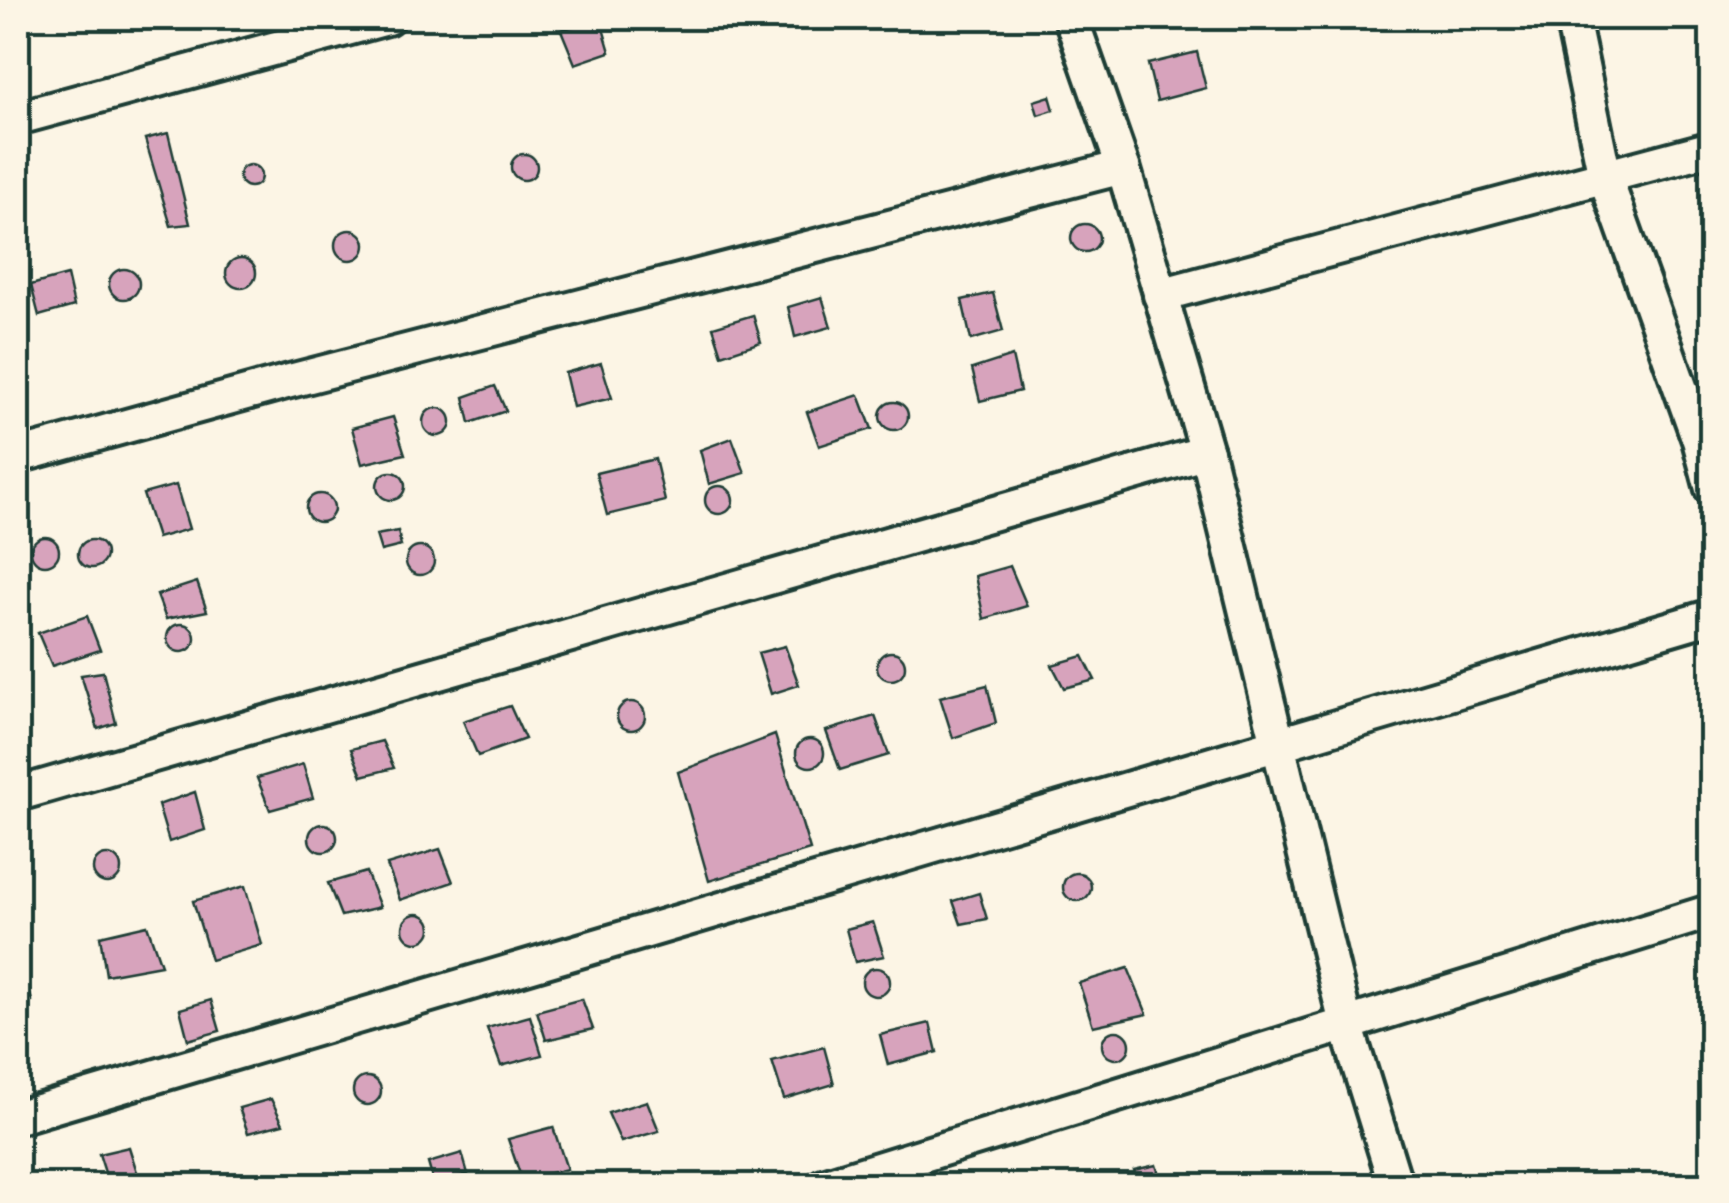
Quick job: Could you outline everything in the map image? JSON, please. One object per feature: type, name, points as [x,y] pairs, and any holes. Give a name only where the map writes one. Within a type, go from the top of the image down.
[{"type":"street","points":[[18,118],[387,18]]},
{"type":"street","points":[[1075,18],[1207,452],[1346,1024],[1396,1186]]},
{"type":"street","points":[[1572,18],[1605,177],[1705,439],[1712,489]]},
{"type":"street","points":[[1160,295],[1712,148]]},
{"type":"street","points":[[18,456],[286,382],[1123,166]]},
{"type":"street","points":[[18,794],[1207,452]]},
{"type":"street","points":[[18,1117],[1712,616]]},
{"type":"street","points":[[822,1186],[1712,911]]},
{"type":"building","points":[[600,18],[610,52],[575,64],[561,30]]},
{"type":"building","points":[[1197,52],[1206,88],[1157,101],[1148,64]]},
{"type":"building","points":[[1050,96],[1054,110],[1038,115],[1034,101]]},
{"type":"building","points":[[168,133],[190,224],[171,226],[145,139]]},
{"type":"building","points":[[524,154],[533,158],[537,167],[533,176],[524,180],[515,176],[511,167],[515,158]]},
{"type":"building","points":[[246,165],[254,165],[261,176],[254,187],[246,187],[239,180],[239,172]]},
{"type":"building","points":[[1085,224],[1095,228],[1099,238],[1095,248],[1085,252],[1075,248],[1071,238],[1075,228]]},
{"type":"building","points":[[350,230],[361,234],[365,245],[361,256],[350,260],[339,256],[335,245],[339,234]]},
{"type":"building","points":[[241,258],[252,262],[256,273],[252,284],[241,288],[230,284],[226,273],[230,262]]},
{"type":"building","points":[[124,269],[135,273],[139,284],[135,295],[124,299],[113,295],[109,284],[113,273]]},
{"type":"building","points":[[67,275],[74,306],[39,316],[31,285]]},
{"type":"building","points":[[993,293],[1003,331],[971,340],[962,300]]},
{"type":"building","points":[[822,297],[831,327],[795,337],[788,307]]},
{"type":"building","points":[[753,315],[761,342],[722,355],[713,327]]},
{"type":"building","points":[[1012,356],[1020,391],[980,401],[972,369]]},
{"type":"building","points":[[601,363],[612,398],[573,407],[565,373]]},
{"type":"building","points":[[495,386],[506,411],[470,423],[464,397]]},
{"type":"building","points":[[859,395],[872,429],[819,446],[807,412]]},
{"type":"building","points":[[894,402],[904,406],[908,416],[904,426],[894,430],[884,426],[880,416],[884,406]]},
{"type":"building","points":[[437,408],[447,412],[451,422],[447,432],[437,436],[427,432],[423,422],[427,412]]},
{"type":"building","points":[[393,417],[405,454],[362,464],[352,428]]},
{"type":"building","points":[[732,438],[745,473],[709,484],[700,450]]},
{"type":"building","points":[[655,459],[665,501],[607,515],[596,473]]},
{"type":"building","points":[[391,472],[401,476],[405,486],[401,496],[391,500],[381,496],[377,486],[381,476]]},
{"type":"building","points":[[176,485],[189,529],[157,538],[143,494]]},
{"type":"building","points":[[719,486],[729,490],[733,500],[729,510],[719,514],[709,510],[705,500],[709,490]]},
{"type":"building","points":[[320,494],[330,498],[334,508],[330,518],[320,522],[310,518],[306,508],[310,498]]},
{"type":"building","points":[[398,531],[401,546],[381,551],[376,535]]},
{"type":"building","points":[[45,537],[55,541],[59,551],[55,561],[45,565],[35,561],[31,551],[35,541]]},
{"type":"building","points":[[92,540],[102,544],[106,554],[102,564],[92,568],[82,564],[78,554],[82,544]]},
{"type":"building","points":[[420,547],[430,551],[434,561],[430,571],[420,575],[410,571],[406,561],[410,551]]},
{"type":"building","points":[[1010,566],[1027,606],[984,619],[975,576]]},
{"type":"building","points":[[197,582],[207,611],[166,619],[157,595]]},
{"type":"building","points":[[87,616],[100,650],[52,666],[38,633]]},
{"type":"building","points":[[181,624],[191,628],[195,638],[191,648],[181,652],[171,648],[167,638],[171,628]]},
{"type":"building","points":[[785,646],[799,685],[771,694],[758,653]]},
{"type":"building","points":[[891,652],[901,656],[905,666],[901,676],[891,680],[881,676],[877,666],[881,656]]},
{"type":"building","points":[[1083,656],[1095,680],[1064,688],[1052,665]]},
{"type":"building","points":[[103,672],[116,723],[98,729],[81,675]]},
{"type":"building","points":[[987,685],[996,723],[953,738],[940,697]]},
{"type":"building","points":[[631,702],[641,706],[645,716],[641,726],[631,730],[621,726],[617,716],[621,706]]},
{"type":"building","points":[[510,706],[525,739],[478,756],[463,721]]},
{"type":"building","points":[[875,716],[889,755],[840,770],[826,731]]},
{"type":"building","points":[[775,735],[810,850],[709,881],[678,772]]},
{"type":"building","points":[[810,739],[820,743],[824,753],[820,763],[810,767],[800,763],[796,753],[800,743]]},
{"type":"building","points":[[382,741],[394,768],[362,776],[351,749]]},
{"type":"building","points":[[303,764],[313,798],[270,810],[257,778]]},
{"type":"building","points":[[195,792],[205,830],[169,842],[158,805]]},
{"type":"building","points":[[323,824],[333,828],[337,838],[333,848],[323,852],[313,848],[309,838],[313,828]]},
{"type":"building","points":[[440,849],[453,882],[400,900],[387,865]]},
{"type":"building","points":[[107,855],[117,859],[121,869],[117,879],[107,883],[97,879],[93,869],[97,859]]},
{"type":"building","points":[[366,872],[380,907],[341,916],[328,883]]},
{"type":"building","points":[[1077,873],[1087,877],[1091,887],[1087,897],[1077,901],[1067,897],[1063,887],[1067,877]]},
{"type":"building","points":[[245,886],[262,945],[211,960],[193,901]]},
{"type":"building","points":[[979,893],[987,919],[961,924],[953,901]]},
{"type":"building","points":[[417,914],[427,918],[431,928],[427,938],[417,942],[407,938],[403,928],[407,918]]},
{"type":"building","points":[[873,922],[884,956],[855,962],[846,929]]},
{"type":"building","points":[[147,925],[161,965],[106,975],[100,936]]},
{"type":"building","points":[[22,964],[32,1001],[18,1005],[18,966]]},
{"type":"building","points":[[876,968],[886,972],[890,982],[886,992],[876,996],[866,992],[862,982],[866,972]]},
{"type":"building","points":[[1128,968],[1147,1014],[1093,1026],[1079,983]]},
{"type":"building","points":[[582,999],[593,1029],[546,1040],[537,1011]]},
{"type":"building","points":[[211,1000],[220,1031],[188,1040],[180,1009]]},
{"type":"building","points":[[530,1016],[542,1055],[501,1066],[487,1028]]},
{"type":"building","points":[[930,1023],[937,1052],[888,1065],[880,1035]]},
{"type":"building","points":[[1116,1031],[1126,1035],[1130,1045],[1126,1055],[1116,1059],[1106,1055],[1102,1045],[1106,1035]]},
{"type":"building","points":[[824,1047],[834,1084],[784,1099],[772,1061]]},
{"type":"building","points":[[367,1077],[377,1081],[381,1091],[377,1101],[367,1105],[357,1101],[353,1091],[357,1081]]},
{"type":"building","points":[[271,1099],[283,1124],[248,1133],[239,1108]]},
{"type":"building","points":[[647,1101],[659,1131],[621,1142],[608,1113]]},
{"type":"building","points":[[553,1127],[567,1169],[522,1180],[508,1139]]},
{"type":"building","points":[[129,1147],[138,1175],[108,1182],[99,1154]]},
{"type":"building","points":[[462,1153],[468,1174],[434,1184],[428,1163]]},
{"type":"building","points":[[1156,1165],[1163,1186],[1138,1186],[1134,1170]]}]
